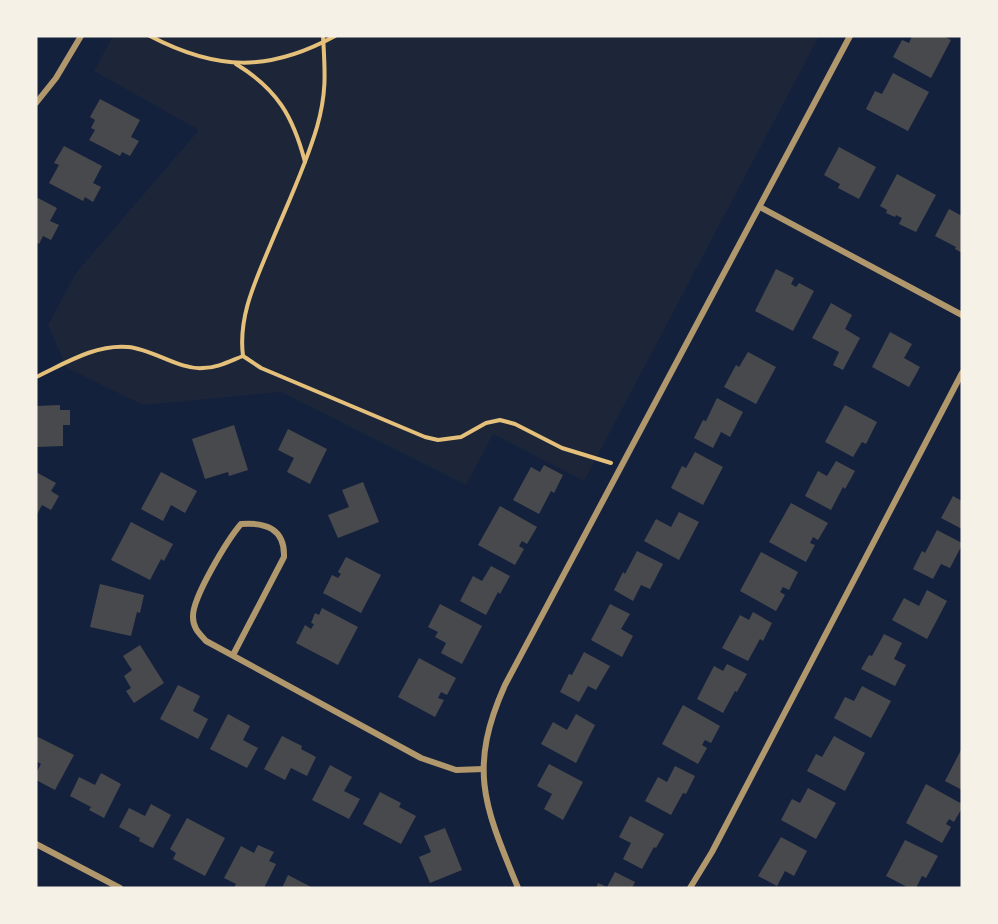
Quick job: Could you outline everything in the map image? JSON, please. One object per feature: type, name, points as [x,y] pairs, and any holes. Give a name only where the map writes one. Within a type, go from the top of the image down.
[{"type":"street","points":[[36,103],[56,78],[81,36]]},
{"type":"street","points":[[518,888],[488,809],[484,791],[483,769],[487,733],[495,708],[505,685],[850,36]]},
{"type":"street","points":[[760,207],[962,315]]},
{"type":"street","points":[[690,888],[712,852],[962,373]]},
{"type":"street","points":[[233,655],[284,557],[284,544],[277,533],[264,525],[254,523],[241,524],[231,536],[195,602],[193,616],[196,630],[206,641],[421,758],[456,770],[483,769]]},
{"type":"street","points":[[36,844],[120,888]]},
{"type":"path","points":[[150,36],[187,52],[235,63],[280,60],[335,36]]},
{"type":"path","points":[[323,36],[326,66],[322,106],[305,163],[247,304],[241,341],[243,356],[261,368],[425,437],[438,440],[461,437],[486,423],[500,420],[515,424],[562,448],[622,467]]},
{"type":"path","points":[[235,63],[251,73],[278,100],[298,134],[305,163]]},
{"type":"path","points":[[36,377],[92,352],[112,348],[128,347],[144,350],[189,367],[201,369],[243,356]]},
{"type":"shaded area","points":[[113,36],[819,36],[584,481],[493,434],[466,485],[281,392],[143,405],[67,368],[48,325],[76,273],[199,130],[94,71]]},
{"type":"building","points":[[912,36],[944,36],[951,40],[931,78],[893,57],[902,40],[909,43]]},
{"type":"building","points":[[893,73],[929,92],[908,131],[866,109],[875,91],[882,94]]},
{"type":"building","points":[[100,99],[140,120],[131,137],[139,141],[130,156],[122,152],[120,156],[89,140],[95,130],[91,128],[95,120],[90,117]]},
{"type":"building","points":[[64,146],[102,166],[93,183],[101,187],[93,202],[85,197],[83,201],[49,183],[59,165],[54,163]]},
{"type":"building","points":[[839,147],[876,167],[859,199],[838,188],[840,184],[824,175]]},
{"type":"building","points":[[897,174],[936,195],[916,232],[899,224],[902,218],[886,213],[887,210],[880,206]]},
{"type":"building","points":[[36,197],[57,208],[50,221],[59,225],[51,240],[43,236],[39,244],[36,242]]},
{"type":"building","points":[[949,209],[962,216],[962,253],[955,249],[956,247],[935,236]]},
{"type":"building","points":[[776,269],[794,278],[791,284],[796,287],[799,283],[814,291],[793,331],[755,311]]},
{"type":"building","points":[[831,303],[852,315],[845,329],[860,338],[843,370],[833,365],[839,352],[812,338]]},
{"type":"building","points":[[890,332],[912,344],[904,358],[920,367],[909,387],[872,367]]},
{"type":"building","points":[[748,352],[776,367],[756,404],[724,387],[736,365],[739,367]]},
{"type":"building","points":[[717,398],[743,412],[730,437],[721,432],[713,448],[694,438],[703,420],[706,421]]},
{"type":"building","points":[[60,405],[60,410],[70,410],[70,425],[63,425],[63,446],[36,447],[36,406]]},
{"type":"building","points":[[845,405],[877,422],[866,444],[862,442],[853,457],[825,442]]},
{"type":"building","points":[[234,425],[248,470],[229,476],[228,472],[205,479],[192,439]]},
{"type":"building","points":[[288,429],[327,449],[310,484],[287,472],[294,458],[278,450]]},
{"type":"building","points":[[695,452],[723,467],[703,505],[671,488],[682,466],[686,468]]},
{"type":"building","points":[[836,461],[855,471],[845,489],[843,487],[831,510],[805,496],[818,471],[827,476]]},
{"type":"building","points":[[544,465],[563,475],[554,493],[551,491],[539,514],[513,500],[531,467],[540,472]]},
{"type":"building","points":[[36,472],[56,483],[51,491],[59,496],[51,510],[42,505],[36,516]]},
{"type":"building","points":[[161,472],[197,491],[185,513],[171,505],[163,521],[141,509]]},
{"type":"building","points":[[363,482],[379,522],[338,538],[328,515],[349,507],[342,490]]},
{"type":"building","points":[[953,496],[962,501],[962,529],[941,518]]},
{"type":"building","points":[[791,503],[828,523],[818,540],[813,537],[810,543],[815,545],[806,562],[769,542]]},
{"type":"building","points":[[500,506],[537,527],[527,544],[522,541],[519,546],[524,549],[515,565],[478,545]]},
{"type":"building","points":[[679,512],[699,522],[679,560],[644,541],[656,519],[671,527]]},
{"type":"building","points":[[131,522],[173,544],[164,561],[161,559],[150,580],[111,560]]},
{"type":"building","points":[[937,530],[962,545],[950,568],[941,564],[933,579],[913,569],[922,551],[925,553]]},
{"type":"building","points":[[637,551],[663,564],[650,589],[641,585],[633,601],[614,590]]},
{"type":"building","points":[[761,552],[798,572],[789,590],[783,587],[780,592],[785,595],[776,611],[740,591]]},
{"type":"building","points":[[346,557],[381,575],[361,613],[323,593],[332,575],[338,578],[341,574],[338,572]]},
{"type":"building","points":[[491,566],[510,576],[500,594],[498,592],[486,615],[460,601],[473,576],[482,581]]},
{"type":"building","points":[[100,584],[144,595],[131,636],[90,627]]},
{"type":"building","points":[[927,590],[947,601],[927,639],[892,620],[904,598],[919,606]]},
{"type":"building","points":[[440,604],[482,626],[462,664],[441,653],[446,643],[435,637],[438,632],[428,627]]},
{"type":"building","points":[[610,604],[630,614],[621,629],[633,636],[622,657],[591,640]]},
{"type":"building","points":[[322,608],[358,627],[338,665],[296,643],[305,625],[311,629],[315,613],[319,615]]},
{"type":"building","points":[[753,612],[772,623],[763,641],[760,639],[748,661],[722,648],[740,615],[749,620]]},
{"type":"building","points":[[884,634],[902,643],[894,659],[906,665],[895,686],[861,669],[869,655],[872,656]]},
{"type":"building","points":[[140,645],[164,683],[134,703],[126,691],[131,688],[124,676],[132,670],[123,656]]},
{"type":"building","points":[[584,652],[610,666],[596,690],[588,686],[579,702],[560,692]]},
{"type":"building","points":[[419,658],[456,678],[447,695],[441,692],[438,698],[444,700],[435,717],[398,697]]},
{"type":"building","points":[[727,664],[747,674],[723,713],[697,699],[714,666],[723,671]]},
{"type":"building","points":[[178,685],[200,696],[193,711],[208,719],[198,739],[160,719]]},
{"type":"building","points":[[862,686],[891,701],[871,738],[834,718],[845,697],[854,701]]},
{"type":"building","points":[[683,705],[720,726],[711,743],[705,740],[702,745],[707,748],[698,764],[662,744]]},
{"type":"building","points":[[228,714],[250,726],[243,740],[258,748],[247,768],[210,749]]},
{"type":"building","points":[[576,714],[595,725],[576,763],[541,744],[553,722],[567,730]]},
{"type":"building","points":[[36,736],[74,755],[55,790],[36,780],[36,773],[41,764],[36,761]]},
{"type":"building","points":[[282,736],[302,746],[301,749],[316,757],[307,776],[291,768],[285,780],[264,769]]},
{"type":"building","points":[[834,736],[865,753],[845,791],[807,771],[816,754],[822,757]]},
{"type":"building","points":[[962,748],[962,790],[945,781]]},
{"type":"building","points":[[549,764],[583,782],[563,820],[544,809],[552,794],[537,786]]},
{"type":"building","points":[[330,765],[352,777],[344,791],[360,799],[349,819],[312,800]]},
{"type":"building","points":[[675,766],[695,776],[671,815],[645,801],[658,777],[667,782]]},
{"type":"building","points":[[101,773],[121,784],[104,818],[89,810],[91,807],[70,796],[79,777],[95,785]]},
{"type":"building","points":[[926,784],[962,804],[954,822],[949,819],[946,824],[951,827],[942,843],[906,823]]},
{"type":"building","points":[[808,788],[836,803],[816,839],[781,820],[792,799],[800,803]]},
{"type":"building","points":[[380,792],[401,803],[399,807],[416,816],[401,844],[363,824]]},
{"type":"building","points":[[151,804],[171,815],[153,848],[119,827],[129,808],[145,816]]},
{"type":"building","points":[[630,816],[664,834],[642,869],[623,859],[631,843],[619,837]]},
{"type":"building","points":[[187,818],[225,838],[205,876],[173,859],[176,853],[170,849]]},
{"type":"building","points":[[445,828],[462,870],[430,883],[419,857],[431,852],[424,836]]},
{"type":"building","points":[[781,837],[807,851],[794,876],[785,871],[777,886],[758,876]]},
{"type":"building","points":[[905,840],[938,856],[926,878],[922,876],[916,888],[909,888],[886,876]]},
{"type":"building","points":[[258,845],[274,852],[269,861],[276,864],[264,888],[234,888],[236,884],[224,878],[241,846],[254,853]]},
{"type":"building","points":[[615,872],[635,882],[632,888],[596,888],[598,883],[607,887]]},
{"type":"building","points":[[288,875],[313,888],[282,888]]}]
